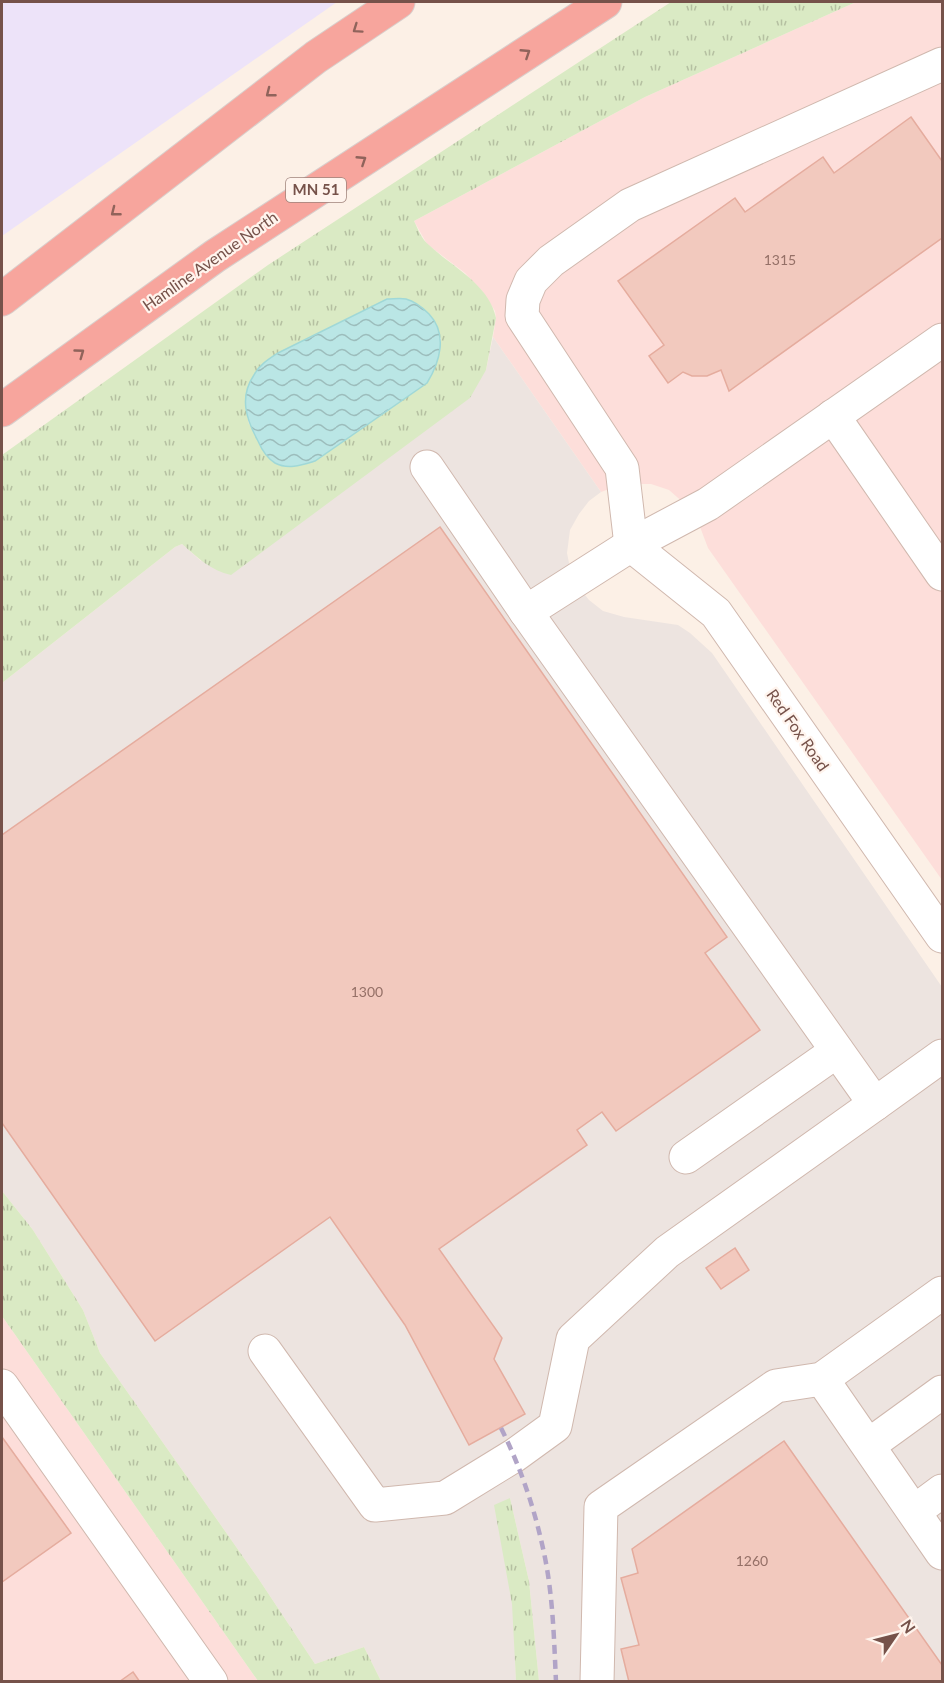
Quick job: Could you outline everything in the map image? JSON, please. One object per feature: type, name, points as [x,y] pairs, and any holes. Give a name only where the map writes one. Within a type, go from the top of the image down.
[{"type":"highway","points":[[2,299],[316,57],[398,2]]},
{"type":"highway","name":"Hamline Avenue North","points":[[2,410],[215,256],[605,2]]},
{"type":"street","points":[[631,545],[622,468],[522,316],[523,300],[531,281],[551,261],[630,205],[942,64]]},
{"type":"street","points":[[526,612],[631,545],[708,504],[942,340]]},
{"type":"street","points":[[833,416],[942,574]]},
{"type":"street","points":[[427,467],[526,612],[875,1104]]},
{"type":"street","name":"Red Fox Road","points":[[631,545],[716,613],[942,936]]},
{"type":"street","points":[[686,1157],[837,1051]]},
{"type":"street","points":[[265,1351],[375,1505],[445,1498],[514,1455],[555,1426],[573,1339],[667,1252],[942,1056]]},
{"type":"street","points":[[597,1682],[601,1507],[776,1386],[822,1379],[942,1293]]},
{"type":"street","points":[[822,1379],[942,1553]]},
{"type":"street","points":[[2,1386],[211,1682]]},
{"type":"street","points":[[869,1445],[942,1392]]},
{"type":"street","points":[[915,1511],[942,1491]]},
{"type":"shaded area","points":[[2,2],[337,2],[2,236]]},
{"type":"shaded area","points":[[856,2],[942,2],[942,880],[708,548],[697,519],[685,504],[669,490],[651,484],[633,484],[601,492],[493,337],[495,311],[483,292],[465,273],[427,244],[414,221],[645,97]]},
{"type":"shaded area","points":[[493,337],[601,492],[589,501],[570,530],[567,553],[577,585],[589,600],[603,611],[624,617],[678,625],[712,653],[942,987],[942,1681],[539,1681],[529,1581],[510,1498],[516,1681],[381,1681],[364,1647],[315,1664],[258,1578],[100,1353],[83,1310],[33,1230],[2,1191],[2,683],[175,547],[182,544],[201,561],[486,370]]},
{"type":"shaded area","points":[[2,1316],[258,1681],[2,1681]]},
{"type":"green space","points":[[671,2],[856,2],[645,97],[414,221],[427,243],[486,295],[496,318],[486,370],[470,398],[231,575],[211,567],[182,544],[175,547],[2,683],[2,455],[268,265]],"holes":[[[387,299],[441,338],[437,362],[427,383],[315,461],[249,424],[246,402],[250,384],[269,360],[278,353]]]},
{"type":"green space","points":[[2,1191],[33,1230],[83,1310],[100,1353],[258,1578],[315,1664],[364,1647],[381,1681],[258,1681],[2,1316]]},
{"type":"green space","points":[[510,1498],[529,1581],[539,1681],[516,1681],[512,1604],[494,1505]]},
{"type":"water","points":[[387,299],[412,301],[427,312],[439,330],[438,357],[427,383],[315,461],[290,466],[275,463],[261,447],[246,408],[249,383],[256,371],[264,362],[278,353]]},
{"type":"building","points":[[911,117],[942,161],[942,238],[729,391],[721,370],[707,376],[692,376],[683,372],[668,383],[649,356],[664,345],[618,281],[735,198],[745,212],[823,157],[834,173]]},
{"type":"building","points":[[440,527],[727,937],[705,953],[760,1030],[616,1131],[602,1112],[577,1130],[587,1145],[439,1249],[502,1338],[494,1359],[525,1414],[469,1445],[405,1325],[330,1217],[155,1341],[2,1123],[2,835]]},
{"type":"building","points":[[735,1248],[749,1270],[721,1289],[706,1268]]},
{"type":"building","points":[[2,1437],[71,1533],[2,1582]]},
{"type":"building","points":[[784,1441],[942,1665],[942,1682],[629,1682],[621,1649],[639,1645],[621,1578],[638,1573],[632,1549]]},
{"type":"building","points":[[133,1672],[140,1682],[119,1682]]},
{"type":"railway","points":[[501,1428],[527,1489],[544,1553],[554,1633],[556,1682]]}]
